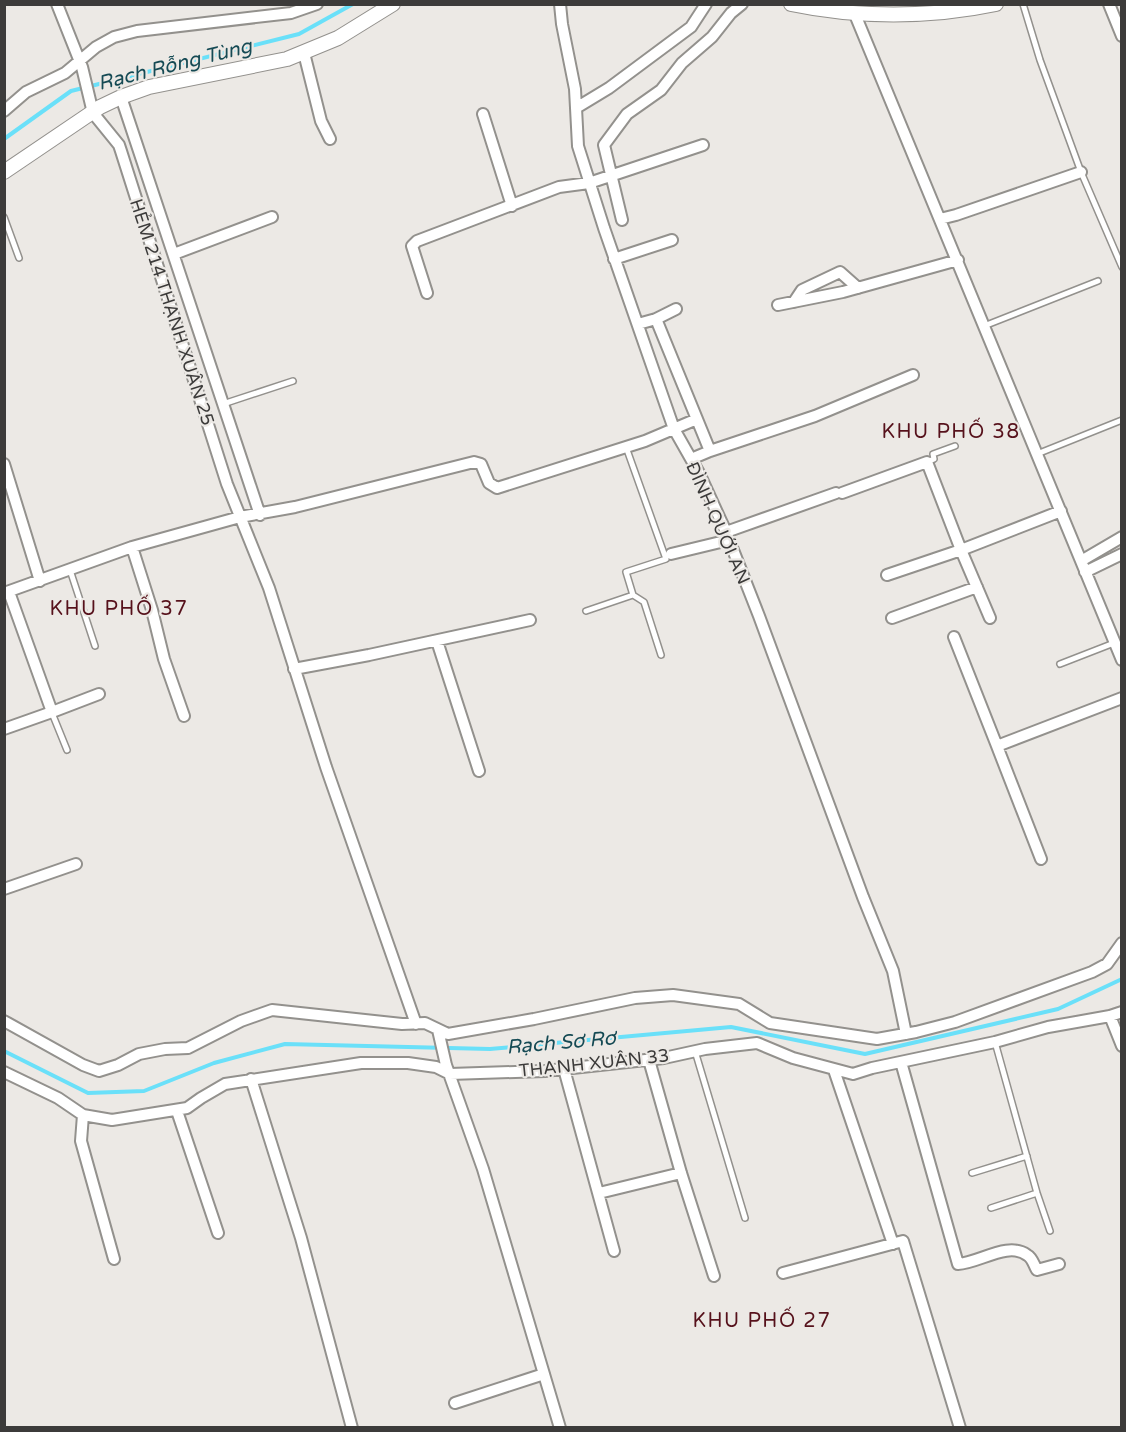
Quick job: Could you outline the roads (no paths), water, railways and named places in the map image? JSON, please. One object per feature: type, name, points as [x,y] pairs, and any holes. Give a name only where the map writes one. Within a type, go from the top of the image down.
[{"type":"street","points":[[57,4],[81,64],[95,108]]},
{"type":"street","points":[[4,111],[26,92],[81,64],[96,47],[114,37],[137,31],[291,13],[316,4]]},
{"type":"street","points":[[4,172],[95,108],[149,87],[278,61],[304,53],[338,38],[393,4]]},
{"type":"street","name":"ĐÌNH QUỚI AN","points":[[560,4],[575,89],[578,146],[614,259],[674,429],[691,459],[727,536],[893,971],[906,1034]]},
{"type":"street","points":[[576,108],[609,88],[691,27],[706,4]]},
{"type":"street","points":[[622,220],[604,145],[627,114],[661,90],[682,63],[712,37],[731,13],[742,4]]},
{"type":"street","points":[[791,4],[854,12],[912,14],[966,11],[996,4]]},
{"type":"street","points":[[1109,4],[1122,36]]},
{"type":"street","points":[[854,12],[1122,660]]},
{"type":"street","points":[[304,53],[321,120],[330,139]]},
{"type":"street","points":[[122,97],[260,514]]},
{"type":"street","name":"HẺM 214 THẠNH XUÂN 25","points":[[95,108],[121,151],[227,484],[269,588],[326,767],[416,1024]]},
{"type":"street","points":[[483,114],[512,206]]},
{"type":"street","points":[[427,293],[412,246],[414,243],[559,187],[589,183],[703,145]]},
{"type":"street","points":[[940,219],[956,216],[1081,172]]},
{"type":"street","points":[[174,254],[272,217]]},
{"type":"street","points":[[614,259],[672,240]]},
{"type":"street","points":[[778,305],[858,288],[957,260]]},
{"type":"street","points":[[794,302],[802,290],[840,272],[858,288]]},
{"type":"street","points":[[638,324],[656,319],[676,309]]},
{"type":"street","points":[[656,319],[710,451]]},
{"type":"street","points":[[691,459],[815,416],[913,375]]},
{"type":"street","points":[[52,712],[7,592],[132,548],[240,517],[474,462],[481,464],[489,483],[496,488],[626,447],[697,419]]},
{"type":"street","points":[[671,554],[727,536],[927,462],[990,618]]},
{"type":"street","points":[[4,464],[40,580]]},
{"type":"street","points":[[887,575],[1061,512]]},
{"type":"street","points":[[1081,561],[1122,537]]},
{"type":"street","points":[[132,548],[152,610],[164,659],[184,716]]},
{"type":"street","points":[[1085,572],[1122,554]]},
{"type":"street","points":[[892,618],[977,587]]},
{"type":"street","points":[[294,669],[530,620]]},
{"type":"street","points":[[954,637],[1041,859]]},
{"type":"street","points":[[437,640],[479,771]]},
{"type":"street","points":[[4,729],[99,694]]},
{"type":"street","points":[[997,746],[1122,698]]},
{"type":"street","points":[[4,889],[76,864]]},
{"type":"street","points":[[439,1034],[534,1019],[635,998],[673,995],[739,1004],[770,1023],[877,1039],[955,1022],[1092,972],[1107,964],[1122,943]]},
{"type":"street","points":[[4,1021],[83,1065],[99,1071],[118,1065],[139,1054],[165,1049],[188,1048],[242,1021],[272,1010],[363,1021],[425,1023],[439,1034],[448,1069],[483,1169],[560,1428]]},
{"type":"street","name":"THẠNH XUÂN 33","points":[[4,1072],[58,1098],[83,1115],[112,1120],[187,1108],[225,1084],[361,1063],[408,1063],[448,1069],[545,1071],[649,1060],[757,1043],[793,1058],[853,1074],[995,1042],[1048,1027],[1122,1012]]},
{"type":"street","points":[[1110,1016],[1122,1046]]},
{"type":"street","points":[[649,1060],[681,1173],[714,1276]]},
{"type":"street","points":[[901,1062],[958,1264],[997,1253],[1017,1251],[1027,1254],[1037,1270],[1059,1264]]},
{"type":"street","points":[[564,1069],[614,1251]]},
{"type":"street","points":[[834,1070],[893,1244]]},
{"type":"street","points":[[251,1079],[301,1238],[352,1428]]},
{"type":"street","points":[[177,1111],[218,1233]]},
{"type":"street","points":[[83,1115],[81,1141],[114,1259]]},
{"type":"street","points":[[599,1194],[681,1173]]},
{"type":"street","points":[[783,1273],[903,1241],[960,1428]]},
{"type":"street","points":[[454,1403],[544,1374]]},
{"type":"lane","points":[[1023,4],[1040,60],[1081,172],[1122,267]]},
{"type":"lane","points":[[4,217],[19,258]]},
{"type":"lane","points":[[984,326],[1098,281]]},
{"type":"lane","points":[[223,404],[293,381]]},
{"type":"lane","points":[[1037,454],[1122,420]]},
{"type":"lane","points":[[927,462],[934,459],[933,454],[955,446]]},
{"type":"lane","points":[[626,447],[666,557],[664,561],[626,572],[633,595],[645,602],[661,655]]},
{"type":"lane","points":[[70,570],[95,646]]},
{"type":"lane","points":[[586,611],[633,595]]},
{"type":"lane","points":[[1060,664],[1114,643]]},
{"type":"lane","points":[[52,712],[66,750]]},
{"type":"lane","points":[[995,1042],[1037,1193],[1050,1231]]},
{"type":"lane","points":[[696,1051],[745,1218]]},
{"type":"lane","points":[[972,1173],[1027,1156]]},
{"type":"lane","points":[[991,1208],[1037,1193]]},
{"type":"waterway","name":"Rạch Rỗng Tùng","points":[[4,139],[71,91],[299,34],[353,4]]},
{"type":"waterway","name":"Rạch Sơ Rơ","points":[[4,1051],[88,1093],[144,1091],[214,1063],[285,1044],[490,1049],[731,1027],[865,1054],[1058,1009],[1122,979]]},
{"type":"district","name":"KHU PHỐ 38","points":[[951,432]]},
{"type":"district","name":"KHU PHỐ 37","points":[[119,609]]},
{"type":"district","name":"KHU PHỐ 27","points":[[762,1321]]}]
